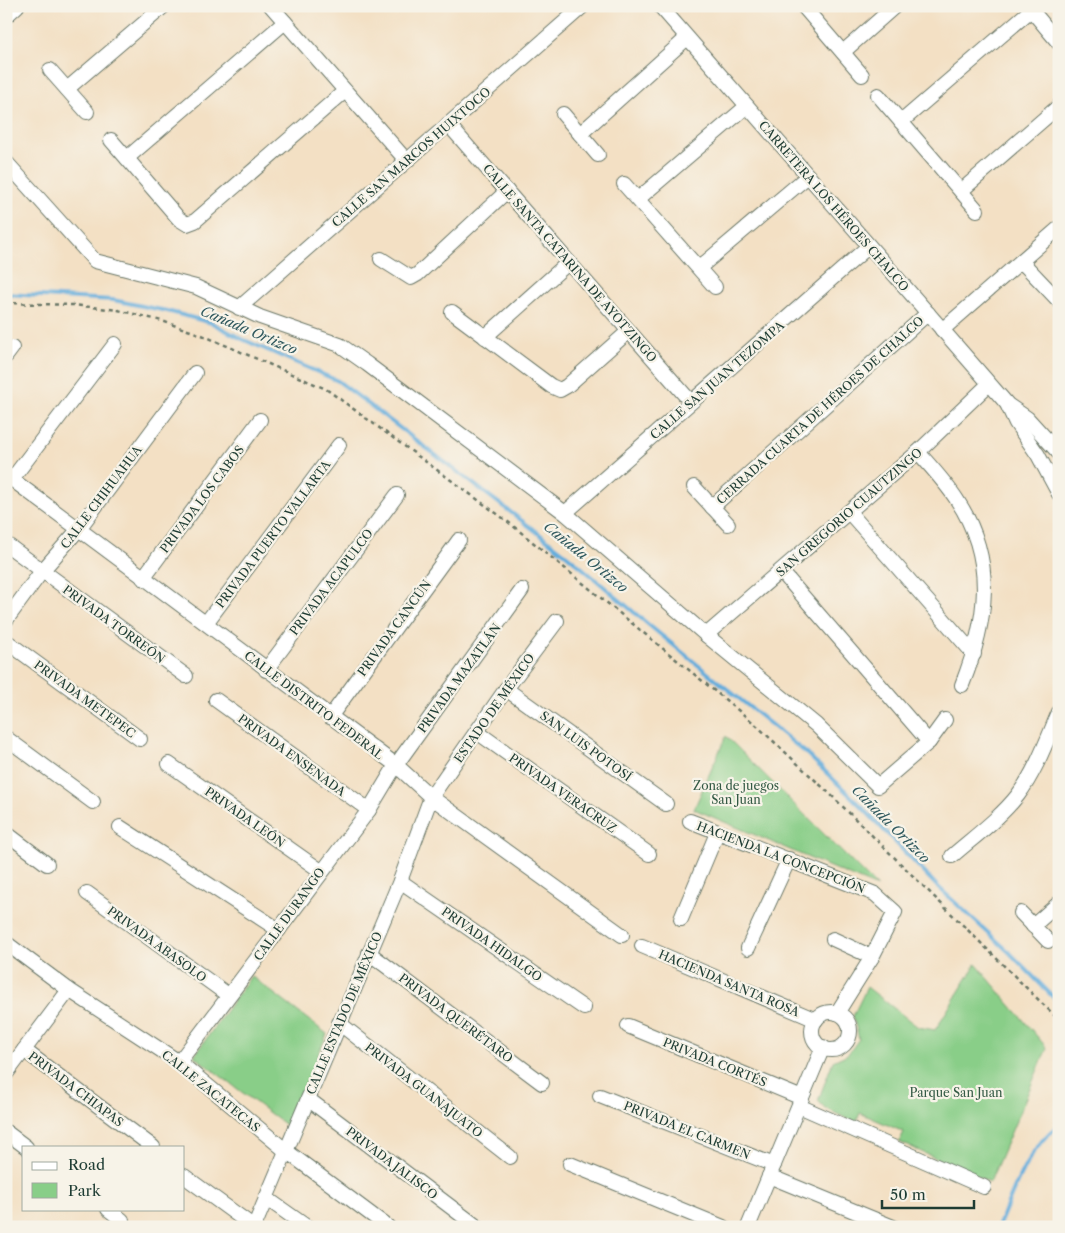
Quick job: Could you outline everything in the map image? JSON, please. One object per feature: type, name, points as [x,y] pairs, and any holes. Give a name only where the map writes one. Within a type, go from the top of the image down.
[{"type":"street","points":[[6,16],[17,6]]},
{"type":"street","points":[[67,89],[164,6]]},
{"type":"street","points":[[271,6],[406,160]]},
{"type":"street","name":"CALLE SAN MARCOS HUIXTOCO","points":[[239,308],[583,6]]},
{"type":"street","name":"CARRETERA LOS HÉROES CHALCO","points":[[660,6],[1008,406],[1016,424],[1038,455],[1059,494]]},
{"type":"street","points":[[802,6],[862,75]]},
{"type":"street","points":[[843,52],[895,6]]},
{"type":"street","points":[[901,122],[1029,8],[1059,43]]},
{"type":"street","points":[[127,158],[285,22]]},
{"type":"street","points":[[580,134],[687,38]]},
{"type":"street","points":[[50,70],[87,112]]},
{"type":"street","points":[[111,140],[179,219],[187,224],[195,221],[345,91]]},
{"type":"street","points":[[878,95],[977,210]]},
{"type":"street","points":[[638,199],[747,106]]},
{"type":"street","points":[[961,191],[1059,106]]},
{"type":"street","points":[[563,114],[598,155]]},
{"type":"street","name":"CALLE SANTA CATARINA DE AYOTZINGO","points":[[448,124],[691,402]]},
{"type":"street","points":[[6,162],[95,261],[196,287],[239,308],[340,345],[565,513],[706,635],[816,725],[878,786],[929,742],[945,720]]},
{"type":"street","points":[[699,268],[808,176]]},
{"type":"street","points":[[624,184],[715,287]]},
{"type":"street","points":[[381,259],[411,278],[418,274],[507,191]]},
{"type":"street","points":[[942,330],[1059,228]]},
{"type":"street","name":"CALLE SAN JUAN TEZOMPA","points":[[565,513],[869,246]]},
{"type":"street","points":[[1021,261],[1059,301]]},
{"type":"street","points":[[485,337],[569,262]]},
{"type":"street","points":[[452,312],[551,386],[560,390],[567,386],[629,331]]},
{"type":"street","name":"CERRADA CUARTA DE HÉROES DE CHALCO","points":[[712,507],[928,313]]},
{"type":"street","points":[[9,477],[115,344]]},
{"type":"street","name":"CALLE CHIHUAHUA","points":[[6,620],[42,571],[78,530],[194,373]]},
{"type":"street","name":"SAN GREGORIO CUAUTZINGO","points":[[706,635],[918,452],[989,384]]},
{"type":"street","name":"CARRETERA LOS HÉROES CHALCO","points":[[1008,406],[1027,418],[1059,453]]},
{"type":"street","name":"PRIVADA LOS CABOS","points":[[143,578],[260,420]]},
{"type":"street","name":"PRIVADA PUERTO VALLARTA","points":[[206,623],[339,445]]},
{"type":"street","points":[[918,452],[958,502],[976,541],[982,568],[983,619],[974,654],[962,685]]},
{"type":"street","name":"CALLE DISTRITO FEDERAL","points":[[9,477],[396,765],[431,797],[622,935]]},
{"type":"street","points":[[694,487],[728,524]]},
{"type":"street","name":"PRIVADA ACAPULCO","points":[[266,670],[397,495]]},
{"type":"street","points":[[849,512],[974,654]]},
{"type":"street","name":"PRIVADA CANCÚN","points":[[330,717],[459,540]]},
{"type":"street","name":"PRIVADA TORREÓN","points":[[6,544],[186,676]]},
{"type":"street","points":[[781,571],[929,742]]},
{"type":"street","name":"PRIVADA MAZATLÁN","points":[[396,765],[522,590]]},
{"type":"street","name":"ESTADO DE MÉXICO","points":[[431,797],[506,689],[557,621]]},
{"type":"street","name":"PRIVADA METEPEC","points":[[6,641],[140,739]]},
{"type":"street","name":"SAN LUIS POTOSÍ","points":[[506,689],[666,804]]},
{"type":"street","name":"PRIVADA ENSENADA","points":[[216,700],[369,810]]},
{"type":"street","points":[[952,856],[986,827],[1018,795],[1039,759],[1059,712]]},
{"type":"street","name":"PRIVADA VERACRUZ","points":[[477,732],[649,854]]},
{"type":"street","points":[[6,738],[93,802]]},
{"type":"street","name":"PRIVADA LEÓN","points":[[169,764],[321,871]]},
{"type":"street","name":"CALLE DURANGO","points":[[179,1062],[321,871],[369,810],[396,765]]},
{"type":"street","name":"CALLE ESTADO DE MÉXICO","points":[[254,1227],[400,881],[431,797]]},
{"type":"street","name":"HACIENDA LA CONCEPCIÓN","points":[[690,822],[875,894],[895,912],[872,957]]},
{"type":"street","points":[[120,827],[279,930]]},
{"type":"street","points":[[6,833],[47,864]]},
{"type":"street","points":[[681,919],[717,833]]},
{"type":"street","points":[[748,948],[789,859]]},
{"type":"street","name":"PRIVADA HIDALGO","points":[[400,881],[584,1008]]},
{"type":"street","name":"PRIVADA ABASOLO","points":[[87,893],[228,995]]},
{"type":"street","points":[[1033,926],[1059,903]]},
{"type":"street","points":[[1021,913],[1048,941]]},
{"type":"street","points":[[833,939],[872,957],[837,1013]]},
{"type":"street","name":"CALLE ZACATECAS","points":[[6,943],[69,990],[179,1062],[285,1150],[388,1227]]},
{"type":"street","name":"HACIENDA SANTA ROSA","points":[[642,946],[816,1020]]},
{"type":"street","name":"PRIVADA QUERÉTARO","points":[[369,953],[542,1083]]},
{"type":"street","points":[[6,1074],[69,990]]},
{"type":"street","points":[[825,1013],[837,1013],[847,1020],[849,1026],[848,1038],[840,1047],[829,1049],[823,1047],[815,1039],[813,1034],[816,1020],[825,1013]]},
{"type":"street","name":"PRIVADA GUANAJUATO","points":[[339,1023],[510,1157]]},
{"type":"street","name":"PRIVADA CORTÉS","points":[[628,1026],[800,1102],[984,1187]]},
{"type":"street","points":[[748,1227],[823,1047]]},
{"type":"street","name":"PRIVADA CHIAPAS","points":[[24,1050],[152,1146]]},
{"type":"street","name":"PRIVADA EL CARMEN","points":[[600,1096],[893,1227]]},
{"type":"street","name":"PRIVADA JALISCO","points":[[308,1099],[476,1226]]},
{"type":"street","points":[[6,1132],[25,1146]]},
{"type":"street","points":[[570,1164],[723,1227]]},
{"type":"street","points":[[185,1177],[254,1227]]},
{"type":"street","points":[[266,1198],[306,1227]]},
{"type":"street","points":[[109,1210],[122,1220]]},
{"type":"path","points":[[6,302],[72,305],[118,310],[162,321],[202,335],[326,389],[507,521],[755,724],[831,795],[1059,1020]]},
{"type":"green space","name":"Zona de juegos San Juan","points":[[726,736],[877,887],[694,809]]},
{"type":"green space","name":"Parque San Juan","points":[[976,964],[1047,1048],[990,1182],[899,1142],[904,1132],[860,1113],[856,1123],[825,1108],[818,1101],[833,1061],[848,1054],[859,1039],[853,1016],[867,987],[918,1027],[935,1030]]},
{"type":"green space","points":[[251,976],[327,1034],[288,1127],[194,1056]]},
{"type":"waterway","name":"Cañada Ortizco","points":[[6,294],[113,300],[167,311],[212,323],[242,339],[338,381],[567,555],[650,626],[806,753],[862,807],[937,886],[1009,952],[1059,1003]]},
{"type":"waterway","points":[[998,1227],[1029,1158],[1059,1125]]}]
